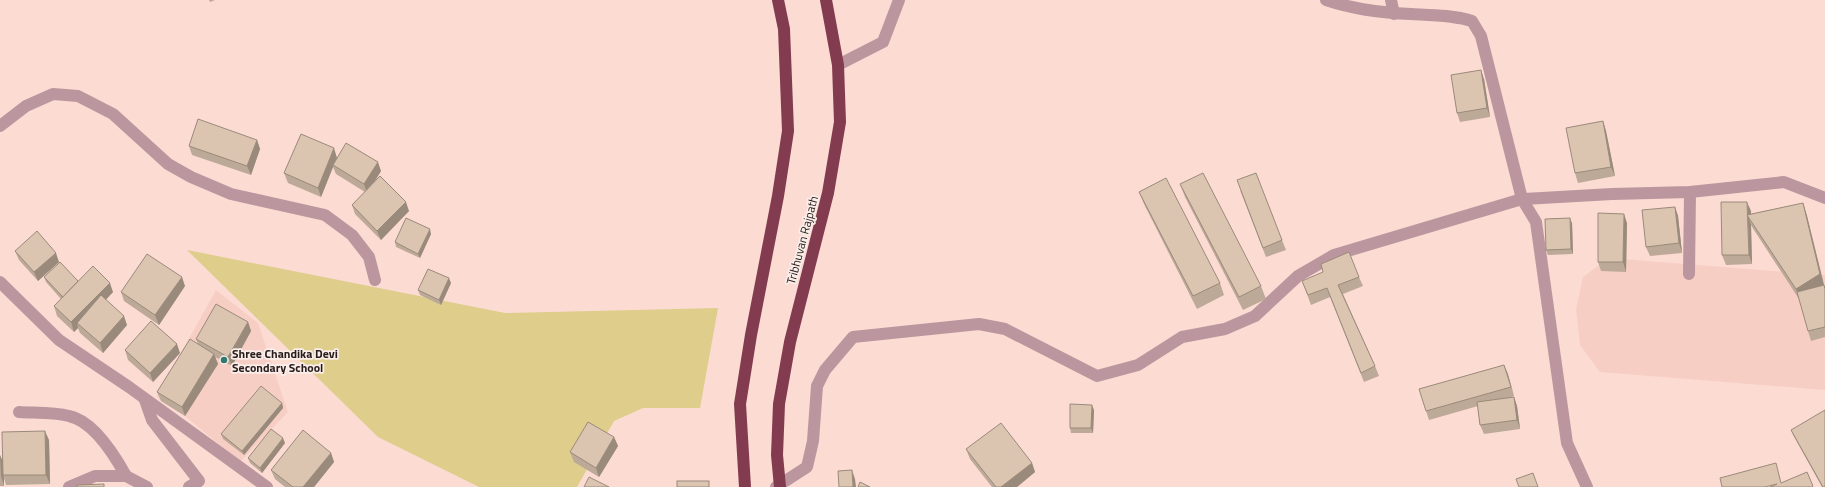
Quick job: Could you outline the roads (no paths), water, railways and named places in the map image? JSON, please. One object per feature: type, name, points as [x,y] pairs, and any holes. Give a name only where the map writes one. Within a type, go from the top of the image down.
[{"type":"highway","points":[[745,487],[740,404],[751,335],[778,196],[788,131],[784,30],[778,0]]},
{"type":"highway","name":"Tribhuvan Rajpath","points":[[778,487],[779,404],[790,342],[828,193],[840,122],[838,64],[826,0]]},
{"type":"street","points":[[838,64],[882,42],[899,0]]},
{"type":"street","points":[[1326,0],[1347,7],[1394,14],[1461,17],[1472,21],[1481,36],[1522,199],[1536,222],[1567,443],[1587,487]]},
{"type":"street","points":[[1391,0],[1394,14]]},
{"type":"street","points":[[0,126],[26,106],[54,94],[78,96],[113,114],[168,164],[191,177],[231,194],[325,215],[352,235],[369,257],[375,280]]},
{"type":"street","points":[[778,487],[807,468],[813,441],[817,386],[825,370],[853,337],[979,324],[1005,329],[1097,376],[1138,365],[1182,337],[1225,329],[1255,316],[1298,276],[1334,255],[1522,199],[1612,194],[1690,192],[1784,182],[1825,198]]},
{"type":"street","points":[[1689,274],[1690,192]]},
{"type":"street","points":[[0,282],[59,340],[266,487]]},
{"type":"street","points":[[145,400],[152,420],[199,481],[189,487]]},
{"type":"street","points":[[19,412],[70,416],[87,425],[112,450],[126,476]]},
{"type":"street","points":[[70,487],[95,476],[126,476],[147,487]]},
{"type":"place","name":"Shree Chandika Devi Secondary School","points":[[224,360]]}]
